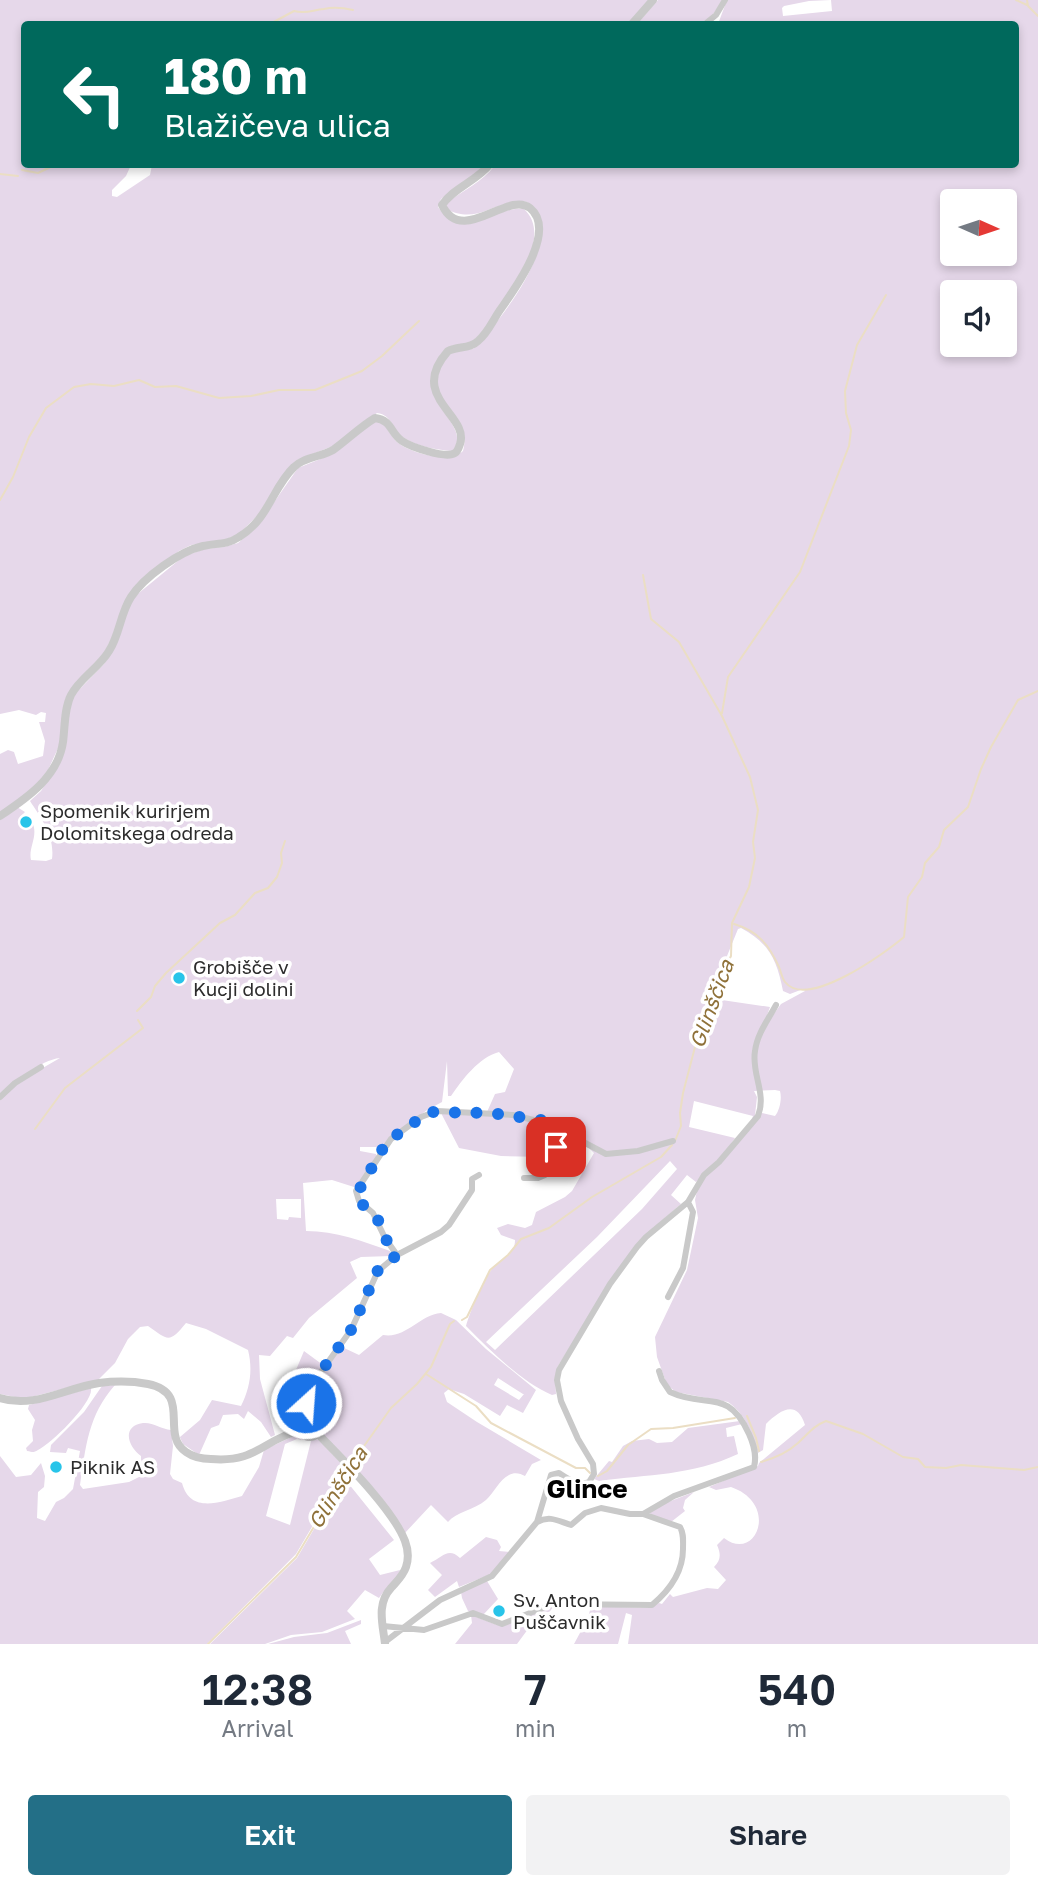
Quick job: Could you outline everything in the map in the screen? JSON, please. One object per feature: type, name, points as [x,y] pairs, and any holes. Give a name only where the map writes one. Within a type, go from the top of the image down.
[{"type":"street","points":[[635,21],[653,0]]},
{"type":"street","points":[[709,21],[716,15],[725,0]]},
{"type":"street","points":[[0,816],[32,795],[43,784],[62,748],[66,708],[71,696],[111,648],[123,612],[138,588],[181,554],[205,545],[223,544],[236,539],[257,522],[295,466],[333,450],[375,418],[388,422],[399,440],[408,444],[447,455],[455,453],[459,448],[462,438],[460,428],[436,395],[436,369],[448,351],[474,345],[484,335],[527,271],[537,233],[534,213],[523,204],[506,207],[478,219],[460,220],[444,210],[442,205],[447,198],[486,168]]},
{"type":"street","points":[[385,1643],[399,1629],[440,1600],[492,1576],[537,1522],[551,1475],[559,1473],[573,1482],[584,1484],[589,1482],[594,1474],[593,1464],[561,1401],[557,1380],[559,1370],[610,1284],[637,1247],[688,1202],[704,1175],[719,1162],[758,1116],[762,1107],[754,1053],[758,1039],[776,1005]]},
{"type":"street","points":[[0,1097],[15,1083],[41,1067]]},
{"type":"street","points":[[397,1255],[385,1238],[378,1220],[356,1195],[391,1139],[421,1117],[437,1111],[513,1115],[541,1120],[606,1154],[638,1151],[673,1141]]},
{"type":"street","points":[[524,1178],[545,1175],[558,1136],[555,1127]]},
{"type":"street","points":[[317,1433],[307,1436],[301,1430],[313,1383],[351,1330],[378,1270],[397,1255],[449,1225],[472,1190],[472,1180],[479,1175]]},
{"type":"street","points":[[668,1297],[683,1268],[693,1212],[688,1202]]},
{"type":"street","points":[[643,1514],[674,1496],[747,1470],[754,1466],[755,1460],[754,1444],[743,1420],[735,1411],[725,1404],[670,1392],[659,1371]]},
{"type":"street","points":[[0,1398],[21,1403],[102,1382],[159,1388],[167,1392],[172,1399],[179,1446],[202,1458],[236,1460],[251,1456],[276,1438],[301,1430]]},
{"type":"street","points":[[306,1418],[317,1420],[317,1433]]},
{"type":"street","points":[[317,1433],[386,1510],[404,1538],[408,1558],[402,1576],[385,1595],[382,1603],[385,1643]]},
{"type":"street","points":[[383,1626],[424,1630],[472,1614],[502,1624],[542,1608],[563,1603],[652,1605],[675,1581],[683,1558],[683,1535],[680,1527],[643,1514],[601,1508],[584,1513],[571,1525],[551,1518],[537,1522]]},
{"type":"shaded area","points":[[0,0],[651,0],[633,21],[21,21],[21,168],[130,168],[126,176],[112,190],[112,196],[117,197],[150,175],[151,168],[482,168],[441,199],[438,207],[448,218],[469,223],[513,209],[524,209],[532,220],[534,232],[533,245],[522,272],[485,328],[470,343],[445,349],[433,371],[431,385],[435,398],[455,430],[457,440],[453,451],[428,448],[410,441],[400,435],[386,417],[377,413],[333,446],[297,460],[260,513],[239,534],[224,540],[191,545],[179,551],[140,582],[101,659],[73,687],[60,744],[48,770],[37,786],[0,813],[0,754],[8,750],[14,752],[18,764],[43,756],[45,741],[39,722],[45,722],[46,713],[36,715],[19,710],[0,714]]},
{"type":"shaded area","points":[[658,0],[723,0],[711,17],[704,21],[640,21]]},
{"type":"shaded area","points":[[727,0],[831,0],[1038,0],[1038,1644],[628,1644],[632,1615],[626,1613],[618,1644],[574,1644],[588,1618],[591,1606],[648,1608],[662,1604],[670,1594],[673,1597],[707,1588],[718,1589],[726,1580],[714,1567],[720,1557],[717,1545],[724,1538],[735,1544],[745,1543],[753,1537],[758,1528],[759,1517],[755,1506],[746,1495],[731,1487],[716,1490],[709,1487],[758,1466],[805,1425],[798,1412],[788,1409],[782,1411],[766,1424],[763,1450],[758,1453],[747,1424],[734,1407],[728,1402],[676,1392],[667,1385],[657,1357],[655,1337],[687,1270],[698,1218],[695,1200],[698,1186],[721,1162],[753,1116],[694,1101],[689,1127],[735,1138],[721,1158],[696,1182],[687,1175],[671,1195],[681,1204],[644,1236],[630,1253],[558,1366],[555,1377],[556,1394],[552,1395],[540,1389],[517,1374],[466,1326],[486,1277],[514,1246],[515,1240],[501,1235],[497,1228],[508,1224],[525,1228],[532,1225],[536,1212],[572,1191],[594,1153],[587,1146],[569,1157],[557,1157],[555,1154],[563,1128],[540,1118],[487,1112],[495,1094],[505,1092],[514,1069],[499,1052],[478,1064],[451,1096],[448,1096],[447,1061],[442,1102],[427,1110],[383,1145],[360,1147],[360,1151],[376,1154],[376,1159],[358,1186],[332,1180],[303,1183],[306,1231],[349,1237],[390,1251],[391,1256],[361,1257],[350,1262],[357,1278],[309,1318],[293,1338],[287,1336],[270,1356],[259,1355],[260,1379],[275,1435],[271,1437],[261,1422],[248,1411],[244,1419],[238,1414],[223,1415],[219,1425],[211,1428],[199,1455],[183,1444],[178,1433],[180,1437],[200,1420],[212,1400],[241,1406],[247,1392],[250,1372],[248,1350],[206,1329],[186,1323],[168,1338],[148,1326],[140,1327],[128,1339],[115,1363],[98,1380],[31,1397],[0,1394],[0,1099],[15,1084],[60,1058],[36,1067],[0,1096],[0,819],[17,807],[25,812],[20,817],[25,825],[32,822],[34,827],[31,860],[52,859],[49,835],[30,801],[41,791],[65,749],[69,709],[74,695],[104,664],[114,649],[125,613],[134,597],[184,556],[238,543],[256,528],[298,468],[328,456],[368,425],[378,421],[383,422],[396,441],[419,453],[448,457],[463,451],[463,432],[438,392],[439,370],[447,355],[459,350],[473,349],[496,323],[530,271],[541,236],[540,220],[527,202],[505,204],[468,215],[446,209],[447,203],[492,168],[1019,168],[1019,21],[719,21]],"holes":[[[831,0],[832,11],[783,16],[782,8],[809,1]],[[741,928],[765,946],[778,970],[783,991],[790,994],[803,989],[805,991],[781,1004],[769,1021],[765,1021],[770,1007],[715,999],[714,988],[738,929]],[[754,1091],[780,1091],[781,1097],[775,1116],[762,1113],[755,1115],[757,1097]],[[670,1161],[677,1169],[642,1209],[495,1350],[486,1342],[597,1237]],[[276,1199],[301,1199],[301,1218],[277,1219]]]},
{"type":"shaded area","points":[[441,1113],[499,1114],[528,1119],[554,1130],[553,1141],[545,1157],[501,1156],[459,1148]]},
{"type":"shaded area","points":[[441,1313],[456,1320],[536,1390],[523,1413],[507,1405],[500,1416],[464,1394],[449,1389],[444,1393],[447,1402],[541,1460],[532,1464],[525,1476],[515,1473],[505,1477],[486,1500],[448,1522],[431,1505],[404,1534],[320,1432],[320,1421],[308,1415],[308,1405],[319,1378],[342,1347],[359,1355],[383,1335],[399,1334]],"holes":[[[498,1378],[524,1394],[519,1400],[494,1385]]]},
{"type":"shaded area","points":[[304,1351],[323,1365],[307,1389],[302,1416],[292,1401],[290,1373],[296,1370]]},
{"type":"shaded area","points":[[115,1385],[99,1408],[90,1432],[80,1485],[83,1489],[129,1482],[141,1476],[141,1456],[130,1442],[129,1432],[136,1425],[143,1423],[171,1430],[173,1446],[170,1474],[173,1479],[182,1483],[191,1499],[198,1502],[215,1503],[242,1496],[259,1467],[264,1450],[300,1433],[319,1440],[346,1469],[296,1554],[207,1644],[0,1644],[0,1456],[16,1477],[31,1475],[41,1463],[45,1476],[44,1487],[38,1492],[37,1518],[45,1521],[56,1502],[73,1489],[80,1451],[68,1448],[66,1453],[50,1452],[51,1445],[84,1412],[102,1386]],"holes":[[[297,1439],[311,1441],[290,1525],[266,1516],[285,1444]]]},
{"type":"shaded area","points":[[91,1388],[86,1403],[61,1431],[38,1450],[27,1451],[26,1448],[33,1441],[35,1420],[28,1409],[29,1405]]},
{"type":"shaded area","points":[[740,1421],[742,1424],[726,1428],[727,1437],[734,1436],[738,1454],[721,1461],[670,1473],[599,1481],[594,1479],[609,1461],[612,1462],[623,1446],[632,1441],[649,1439],[657,1443],[672,1442],[688,1428]]},
{"type":"shaded area","points":[[344,1478],[394,1540],[369,1559],[380,1575],[400,1570],[394,1580],[379,1598],[365,1590],[347,1611],[355,1619],[322,1632],[291,1635],[265,1644],[210,1644],[297,1558]]},
{"type":"shaded area","points":[[694,1492],[685,1500],[685,1511],[671,1522],[649,1512],[658,1506]]},
{"type":"shaded area","points":[[486,1537],[497,1540],[501,1547],[499,1551],[510,1552],[491,1574],[459,1587],[457,1581],[435,1597],[428,1590],[442,1575],[430,1563],[449,1553],[460,1558]]},
{"type":"shaded area","points":[[487,1581],[498,1599],[483,1615],[468,1611],[461,1592]]},
{"type":"shaded area","points":[[554,1606],[547,1615],[544,1632],[531,1625],[517,1644],[455,1644],[472,1623],[471,1615],[497,1625]]},
{"type":"shaded area","points":[[361,1620],[361,1624],[345,1631],[351,1644],[268,1644],[294,1637],[327,1633]]},
{"type":"waterway","points":[[1016,0],[1027,5]]},
{"type":"waterway","points":[[1027,0],[1028,6],[1038,16]]},
{"type":"waterway","points":[[276,21],[294,11],[327,8],[353,10]]},
{"type":"waterway","points":[[22,170],[38,173],[49,168]]},
{"type":"waterway","points":[[0,174],[18,176]]},
{"type":"waterway","points":[[722,713],[728,677],[800,572],[849,446],[851,430],[846,413],[845,391],[857,345],[886,295]]},
{"type":"waterway","points":[[0,500],[13,477],[29,437],[46,408],[74,387],[91,384],[114,386],[139,380],[155,387],[176,386],[219,398],[251,396],[279,390],[315,390],[362,371],[419,321]]},
{"type":"waterway","name":"Glinščica","points":[[643,575],[651,619],[679,642],[722,716],[750,777],[758,810],[753,842],[755,858],[749,887],[732,923],[731,956],[713,991],[711,1012],[700,1031],[695,1047],[683,1093],[681,1126],[675,1141]]},
{"type":"waterway","points":[[734,924],[762,940],[775,959],[785,982],[796,989],[810,989],[846,976],[894,945],[904,937],[908,897],[922,877],[925,863],[939,847],[944,830],[968,807],[991,747],[1018,700],[1038,691]]},
{"type":"waterway","points":[[137,1011],[151,997],[155,986],[166,973],[220,923],[235,915],[255,893],[268,888],[277,877],[285,841]]},
{"type":"waterway","points":[[35,1129],[65,1088],[143,1028],[138,1020]]},
{"type":"waterway","name":"Glinščica","points":[[462,1320],[467,1317],[490,1270],[508,1255],[521,1239],[549,1228],[592,1197],[661,1157],[672,1145]]},
{"type":"waterway","name":"Glinščica","points":[[352,1463],[391,1408],[431,1367],[450,1324],[454,1321]]},
{"type":"waterway","points":[[426,1374],[476,1406],[491,1423],[576,1468],[585,1468],[590,1473]]},
{"type":"waterway","points":[[747,1416],[759,1451]]},
{"type":"waterway","points":[[598,1476],[607,1471],[628,1445],[651,1429],[735,1418]]},
{"type":"waterway","points":[[761,1462],[790,1450],[826,1421],[863,1434],[903,1457],[918,1459],[925,1467],[946,1468],[961,1465],[1024,1470],[1038,1467]]},
{"type":"waterway","name":"Glinščica","points":[[208,1644],[296,1557],[347,1471]]},
{"type":"place","name":"Spomenik kurirjem Dolomitskega odreda","points":[[26,822]]},
{"type":"place","name":"Grobišče v Kucji dolini","points":[[179,978]]},
{"type":"place","name":"Piknik AS","points":[[56,1467]]},
{"type":"place","name":"Sv. Anton Puščavnik","points":[[499,1611]]},
{"type":"district","name":"Glince","points":[[587,1489]]},
{"type":"route","points":[[306,1403],[313,1383],[351,1330],[378,1270],[397,1255],[385,1238],[378,1220],[356,1195],[356,1191],[391,1139],[429,1112],[445,1111],[513,1115],[541,1120],[555,1127],[558,1136],[556,1147]]}]
